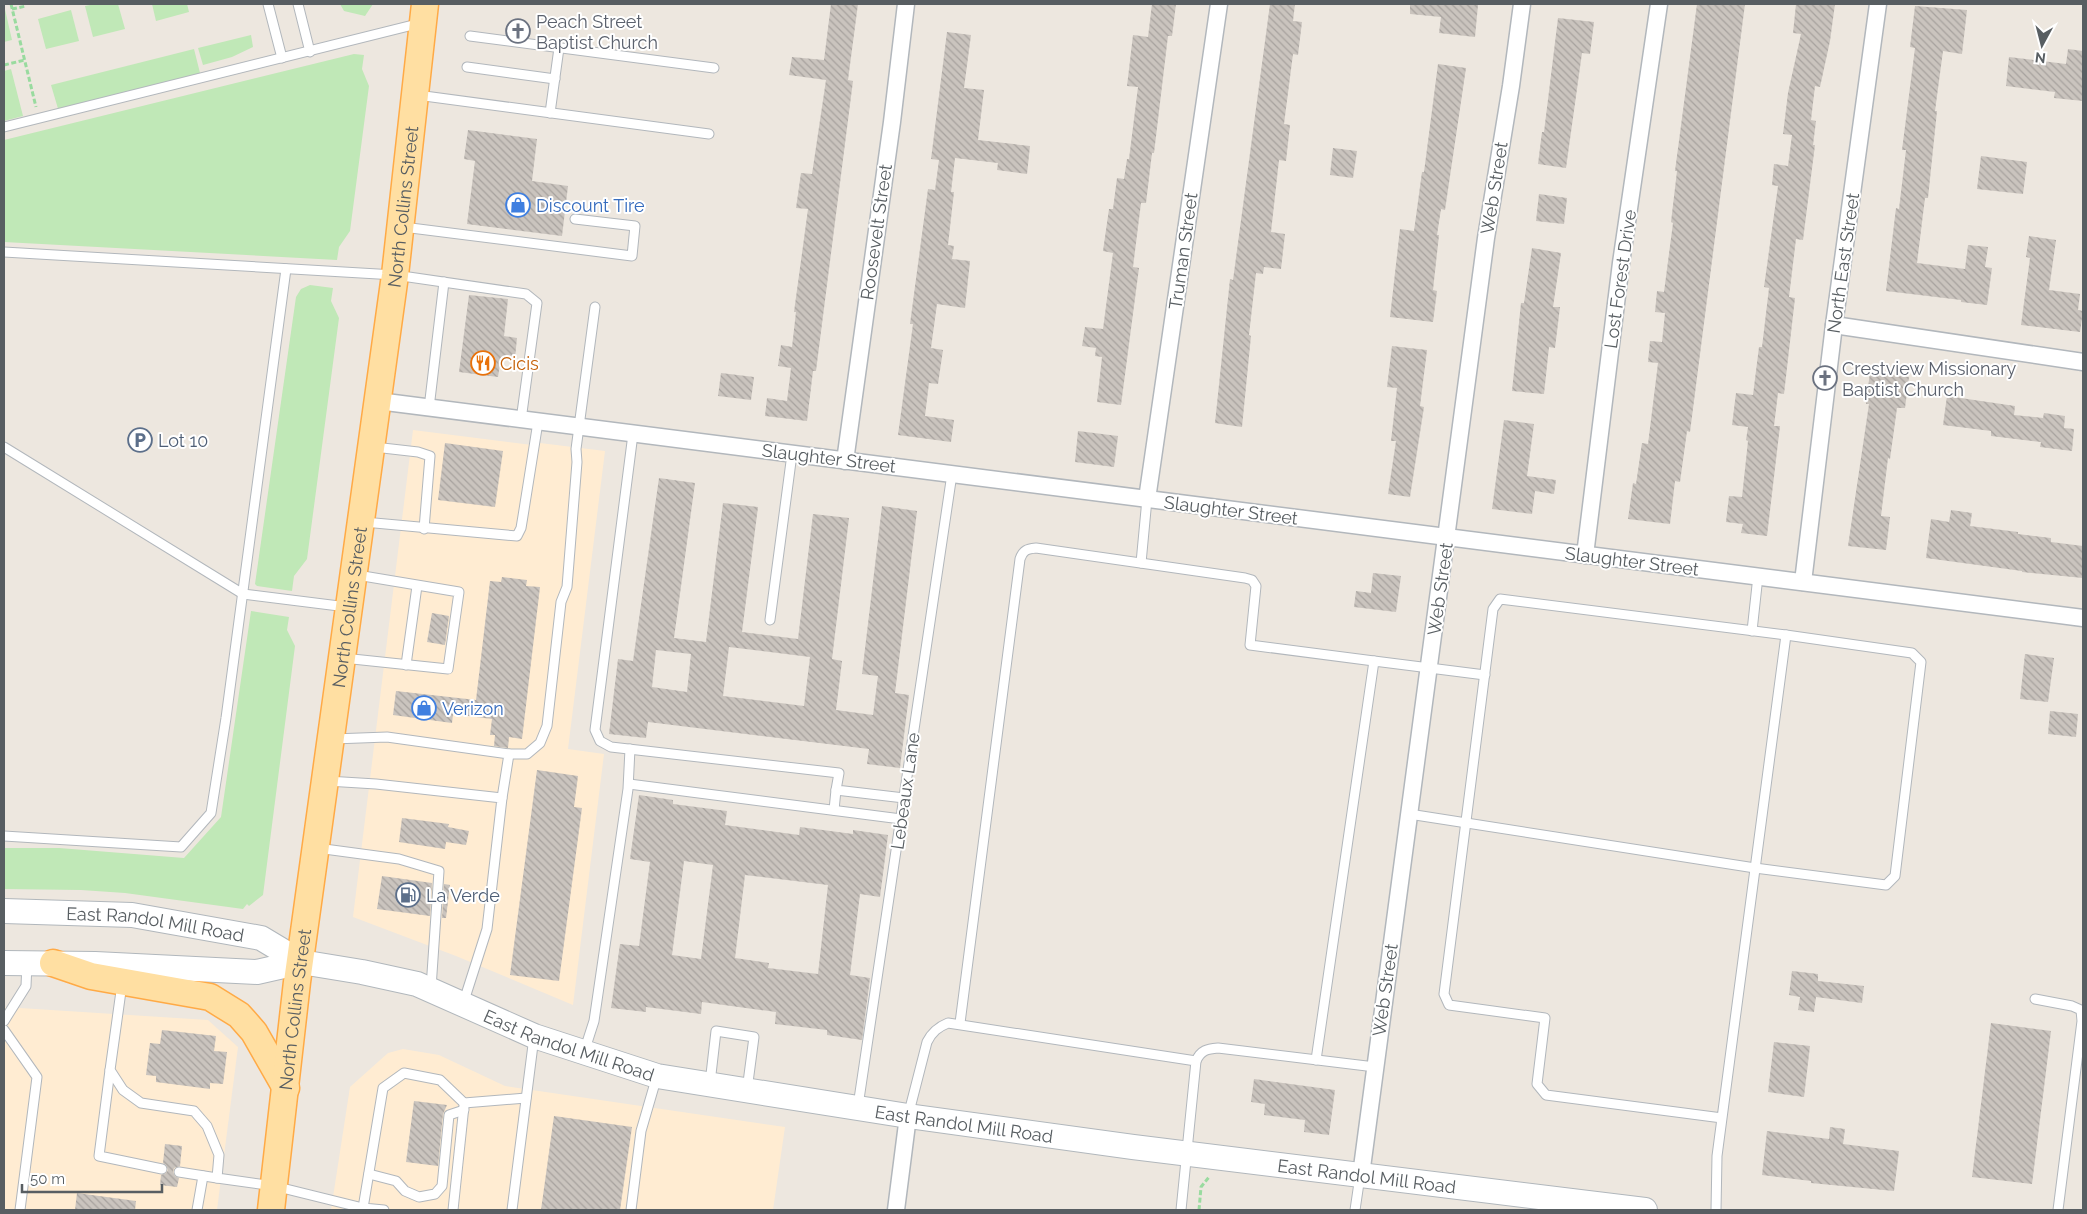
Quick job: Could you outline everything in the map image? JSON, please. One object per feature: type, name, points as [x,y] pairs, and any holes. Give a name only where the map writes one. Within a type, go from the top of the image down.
[{"type":"main road","name":"North Collins Street","points":[[272,1198],[300,962],[395,276],[423,13]]},
{"type":"main road","name":"East Randol Mill Road","points":[[4,911],[132,915],[261,938],[300,962]]},
{"type":"main road","name":"East Randol Mill Road","points":[[4,963],[53,962],[257,972],[300,962],[362,972],[417,984],[534,1036],[657,1076],[908,1116],[1186,1153],[1645,1210]]},
{"type":"main road","points":[[53,962],[91,976],[210,997],[239,1015],[254,1032],[286,1088]]},
{"type":"street","name":"Roosevelt Street","points":[[845,460],[892,122],[906,4]]},
{"type":"street","name":"Truman Street","points":[[1147,499],[1219,4]]},
{"type":"street","name":"Web Street","points":[[1361,1174],[1486,238],[1511,86],[1522,4]]},
{"type":"street","name":"Lost Forest Drive","points":[[1586,555],[1621,263],[1660,4]]},
{"type":"street","name":"North East Street","points":[[1803,582],[1834,325],[1878,4]]},
{"type":"street","points":[[1834,325],[2083,362]]},
{"type":"street","name":"Slaughter Street","points":[[378,401],[2083,618]]},
{"type":"street","points":[[896,1210],[908,1116]]},
{"type":"lane","points":[[268,4],[282,58]]},
{"type":"lane","points":[[298,4],[310,52]]},
{"type":"lane","points":[[4,127],[310,52],[423,13]]},
{"type":"lane","points":[[470,36],[714,68]]},
{"type":"lane","points":[[550,113],[559,48]]},
{"type":"lane","points":[[467,67],[555,79]]},
{"type":"lane","points":[[414,95],[709,134]]},
{"type":"lane","points":[[401,226],[632,256],[635,226],[576,219]]},
{"type":"lane","points":[[4,252],[395,276],[526,294],[537,303],[521,420]]},
{"type":"lane","points":[[4,836],[181,847],[211,812],[226,718],[286,269]]},
{"type":"lane","points":[[429,408],[444,282]]},
{"type":"lane","points":[[331,740],[387,737],[509,754],[528,754],[540,743],[547,726],[561,602],[567,587],[578,462],[576,448],[595,307]]},
{"type":"lane","points":[[361,521],[424,529],[517,536],[521,528],[538,422]]},
{"type":"lane","points":[[633,434],[595,730],[600,741],[611,747],[838,774],[834,810]]},
{"type":"lane","points":[[4,447],[243,594],[349,608]]},
{"type":"lane","points":[[371,447],[418,452],[430,456],[424,529]]},
{"type":"lane","points":[[770,620],[792,454]]},
{"type":"lane","name":"Lebeaux Lane","points":[[858,1109],[952,474]]},
{"type":"lane","points":[[1141,563],[1147,499]]},
{"type":"lane","points":[[960,1023],[1023,552],[1028,548],[1252,580],[1256,586],[1256,595],[1250,646],[1485,675]]},
{"type":"lane","points":[[342,658],[448,669],[459,592],[354,575]]},
{"type":"lane","points":[[1752,631],[1758,576]]},
{"type":"lane","points":[[406,665],[417,586]]},
{"type":"lane","points":[[1409,814],[1465,823],[1755,868],[1886,885],[1895,876],[1921,662],[1912,653],[1500,599],[1493,609],[1465,823],[1444,994],[1449,1005],[1544,1018],[1538,1084],[1546,1095],[1722,1118]]},
{"type":"lane","points":[[1716,1210],[1717,1156],[1786,635]]},
{"type":"lane","points":[[1316,1060],[1374,661]]},
{"type":"lane","points":[[584,1052],[594,1020],[606,942],[628,784],[630,749]]},
{"type":"lane","points":[[463,1005],[487,929],[509,754]]},
{"type":"lane","points":[[326,781],[376,784],[502,798]]},
{"type":"lane","points":[[628,784],[901,819]]},
{"type":"lane","points":[[836,790],[904,798]]},
{"type":"lane","points":[[316,848],[399,859],[439,871],[431,991]]},
{"type":"lane","points":[[4,1022],[26,986],[27,963]]},
{"type":"lane","points":[[122,981],[98,1156],[162,1169]]},
{"type":"lane","points":[[2035,999],[2072,1006],[2081,1010],[2082,1021],[2058,1210]]},
{"type":"lane","points":[[908,1116],[927,1042],[932,1033],[948,1022],[1196,1061]]},
{"type":"lane","points":[[4,1030],[37,1077],[20,1210]]},
{"type":"lane","points":[[709,1084],[716,1031],[754,1037],[747,1091]]},
{"type":"lane","points":[[512,1210],[534,1036]]},
{"type":"lane","points":[[1181,1210],[1196,1061],[1200,1054],[1207,1049],[1218,1048],[1375,1067]]},
{"type":"lane","points":[[110,1070],[123,1090],[141,1103],[194,1111],[208,1126],[219,1154],[217,1178]]},
{"type":"lane","points":[[363,1209],[383,1088],[404,1073],[440,1080],[464,1107],[453,1210]]},
{"type":"lane","points":[[631,1210],[641,1131],[657,1076]]},
{"type":"lane","points":[[369,1174],[396,1181],[406,1191],[419,1197],[435,1194],[442,1186],[449,1115],[464,1107],[526,1098]]},
{"type":"lane","points":[[179,1172],[217,1178],[272,1198],[384,1210]]},
{"type":"lane","points":[[1356,1210],[1361,1174]]},
{"type":"lane","points":[[197,1210],[203,1176]]},
{"type":"path","points":[[11,4],[39,118]]},
{"type":"path","points":[[12,10],[26,6]]},
{"type":"path","points":[[4,65],[25,60]]},
{"type":"path","points":[[1199,1210],[1201,1187],[1209,1177]]},
{"type":"shaded area","points":[[413,430],[540,446],[540,443],[605,451],[568,749],[604,754],[573,1005],[456,956],[353,917]]},
{"type":"shaded area","points":[[4,1007],[208,1020],[238,1047],[217,1210],[4,1210]]},
{"type":"shaded area","points":[[403,1049],[439,1055],[505,1086],[785,1127],[773,1210],[331,1210],[350,1087],[388,1053]]},
{"type":"green space","points":[[118,4],[125,29],[93,37],[85,6]]},
{"type":"green space","points":[[152,4],[187,4],[189,12],[156,21]]},
{"type":"green space","points":[[340,4],[373,4],[365,16],[344,11]]},
{"type":"green space","points":[[4,5],[12,40],[4,42]]},
{"type":"green space","points":[[71,10],[79,41],[46,49],[38,19]]},
{"type":"green space","points":[[251,35],[253,47],[232,57],[203,65],[198,48]]},
{"type":"green space","points":[[194,49],[201,77],[59,112],[51,85]]},
{"type":"green space","points":[[354,54],[364,55],[362,69],[369,86],[350,231],[339,247],[337,260],[4,242],[4,140]]},
{"type":"green space","points":[[11,69],[23,116],[4,121],[4,71]]},
{"type":"green space","points":[[310,285],[333,288],[331,301],[339,318],[307,559],[294,576],[292,591],[257,586],[255,584],[296,297],[301,289]]},
{"type":"green space","points":[[251,611],[289,617],[287,630],[295,646],[263,895],[249,906],[247,904],[243,909],[125,893],[81,890],[4,889],[4,848],[59,848],[184,858],[221,817]]},
{"type":"building","points":[[831,4],[858,4],[848,80],[853,81],[816,371],[813,371],[807,421],[765,416],[767,398],[787,401],[791,368],[778,366],[781,345],[792,347],[796,312],[794,312],[808,209],[796,208],[801,173],[812,174],[826,80],[789,75],[792,57],[824,60]]},
{"type":"building","points":[[1152,4],[1176,4],[1172,36],[1168,36],[1146,203],[1141,203],[1133,267],[1139,268],[1121,405],[1097,402],[1102,357],[1095,356],[1096,348],[1082,346],[1085,327],[1103,329],[1113,253],[1103,251],[1109,209],[1113,209],[1117,178],[1124,179],[1127,159],[1129,159],[1138,87],[1127,86],[1133,35],[1148,37]]},
{"type":"building","points":[[1270,4],[1295,4],[1293,21],[1302,22],[1298,55],[1293,54],[1284,124],[1290,125],[1286,161],[1279,160],[1271,232],[1285,234],[1281,269],[1264,267],[1263,274],[1256,273],[1242,427],[1215,423],[1230,279],[1233,280]]},
{"type":"building","points":[[1410,4],[1478,5],[1475,37],[1439,33],[1441,17],[1410,14]]},
{"type":"building","points":[[1697,4],[1745,4],[1690,432],[1687,431],[1680,482],[1675,481],[1670,524],[1628,519],[1633,483],[1636,484],[1642,443],[1648,444],[1658,363],[1648,362],[1650,341],[1662,342],[1665,313],[1655,312],[1657,291],[1664,292],[1673,223],[1671,222],[1677,171],[1675,171]]},
{"type":"building","points":[[1796,4],[1835,4],[1830,41],[1820,87],[1815,86],[1811,120],[1816,121],[1813,145],[1815,145],[1803,240],[1796,239],[1789,297],[1795,298],[1784,394],[1778,393],[1774,426],[1780,426],[1767,536],[1741,533],[1743,524],[1726,522],[1729,496],[1742,497],[1748,427],[1732,425],[1736,393],[1753,395],[1759,347],[1762,347],[1769,288],[1764,287],[1778,186],[1772,185],[1774,164],[1788,166],[1792,135],[1783,134],[1788,93],[1801,34],[1793,33]]},
{"type":"building","points":[[1915,6],[1967,10],[1962,54],[1943,51],[1935,111],[1937,111],[1928,198],[1925,198],[1917,263],[1965,269],[1968,245],[1988,247],[1985,267],[1992,268],[1987,305],[1886,291],[1896,208],[1899,209],[1906,150],[1902,150],[1915,48],[1910,47]]},
{"type":"building","points":[[1558,18],[1594,22],[1590,54],[1582,53],[1566,168],[1538,164],[1542,132],[1544,132]]},
{"type":"building","points":[[947,32],[971,35],[964,88],[984,90],[978,140],[1030,146],[1027,174],[997,170],[998,163],[955,158],[951,192],[954,192],[948,245],[954,246],[952,259],[970,261],[965,308],[937,304],[931,348],[943,350],[938,384],[929,383],[925,416],[954,420],[951,442],[898,435],[913,324],[910,324],[928,189],[935,190],[939,160],[931,159]]},
{"type":"building","points":[[2068,49],[2083,51],[2083,101],[2054,98],[2055,92],[2006,86],[2009,57],[2066,64]]},
{"type":"building","points":[[1438,64],[1466,68],[1445,210],[1441,209],[1437,235],[1439,235],[1433,290],[1437,291],[1433,322],[1390,317],[1400,229],[1414,231],[1422,172],[1424,172]]},
{"type":"building","name":"Discount Tire","points":[[468,130],[537,139],[532,181],[568,186],[562,236],[467,224],[475,161],[464,159]]},
{"type":"building","points":[[1333,148],[1357,151],[1353,178],[1330,175]]},
{"type":"building","points":[[1981,156],[2027,162],[2023,194],[1977,189]]},
{"type":"building","points":[[1539,194],[1567,198],[1564,224],[1536,221]]},
{"type":"building","points":[[2029,236],[2056,240],[2049,290],[2080,294],[2078,310],[2083,311],[2080,332],[2021,325],[2030,258],[2026,257]]},
{"type":"building","points":[[1532,248],[1561,253],[1553,307],[1560,307],[1555,348],[1549,347],[1544,394],[1512,391],[1521,303],[1524,303]]},
{"type":"building","points":[[469,295],[508,299],[504,336],[517,338],[515,358],[501,357],[498,377],[459,372]]},
{"type":"building","points":[[1392,346],[1427,350],[1420,406],[1424,407],[1410,497],[1388,494],[1396,441],[1391,441],[1397,388],[1387,387]]},
{"type":"building","points":[[1870,372],[1909,377],[1905,408],[1897,408],[1890,459],[1888,458],[1881,516],[1890,517],[1886,550],[1848,546],[1869,404],[1866,404]]},
{"type":"building","points":[[721,373],[754,377],[751,400],[718,396]]},
{"type":"building","points":[[1947,396],[2015,406],[2014,415],[2043,418],[2044,413],[2065,416],[2064,428],[2074,429],[2072,451],[2040,447],[2041,442],[1991,436],[1991,431],[1943,425]]},
{"type":"building","points":[[1504,420],[1534,424],[1527,476],[1556,480],[1554,494],[1535,491],[1532,514],[1492,509]]},
{"type":"building","points":[[1078,431],[1118,436],[1114,467],[1075,462]]},
{"type":"building","points":[[445,443],[503,451],[495,507],[438,500]]},
{"type":"building","points":[[659,478],[695,483],[674,638],[706,642],[723,503],[758,507],[742,632],[798,639],[813,514],[849,518],[832,659],[842,661],[836,710],[873,715],[878,676],[862,674],[882,506],[917,511],[895,693],[909,695],[900,768],[867,764],[869,749],[648,722],[646,738],[609,734],[618,659],[633,661]],"holes":[[[729,647],[810,657],[804,706],[723,696]],[[656,650],[691,654],[687,692],[652,687]]]},
{"type":"building","points":[[1951,510],[1972,513],[1970,526],[2018,532],[2018,534],[2051,538],[2051,542],[2083,546],[2083,578],[2022,572],[1926,558],[1931,519],[1949,522]]},
{"type":"building","points":[[1373,573],[1401,576],[1396,612],[1354,607],[1356,591],[1371,593]]},
{"type":"building","points":[[502,577],[527,580],[526,586],[540,587],[522,739],[509,737],[508,748],[494,746],[495,735],[490,735],[492,719],[453,714],[452,723],[393,715],[396,691],[476,700],[490,581],[501,582]]},
{"type":"building","points":[[432,613],[449,616],[445,645],[427,642]]},
{"type":"building","points":[[2025,654],[2054,658],[2048,702],[2020,699]]},
{"type":"building","points":[[2050,711],[2078,714],[2076,737],[2048,734]]},
{"type":"building","points":[[537,770],[578,776],[574,807],[582,808],[559,981],[510,975]]},
{"type":"building","points":[[639,795],[673,800],[673,804],[727,811],[725,825],[799,835],[800,827],[853,834],[853,830],[888,835],[880,897],[860,894],[850,975],[870,978],[862,1040],[827,1035],[827,1030],[775,1024],[776,1012],[702,1002],[701,1014],[646,1007],[646,1012],[611,1008],[620,944],[639,946],[650,862],[630,859]],"holes":[[[684,861],[713,865],[701,959],[672,955]],[[745,875],[828,885],[818,974],[768,968],[769,963],[735,958]]]},
{"type":"building","points":[[402,818],[449,824],[448,827],[469,831],[466,845],[446,842],[445,849],[399,842]]},
{"type":"building","points":[[382,876],[432,883],[430,916],[377,909]]},
{"type":"building","points":[[444,884],[450,885],[446,918],[442,918]]},
{"type":"building","points":[[1792,971],[1818,974],[1818,981],[1864,986],[1862,1003],[1816,997],[1814,1012],[1798,1010],[1800,997],[1789,995]]},
{"type":"building","points":[[1991,1023],[2051,1031],[2032,1184],[1972,1177]]},
{"type":"building","points":[[162,1030],[216,1036],[214,1051],[227,1052],[223,1084],[210,1083],[210,1089],[156,1082],[156,1076],[146,1075],[150,1043],[160,1044]]},
{"type":"building","points":[[1774,1042],[1810,1046],[1804,1097],[1768,1092]]},
{"type":"building","points":[[1254,1079],[1335,1090],[1329,1135],[1304,1132],[1305,1120],[1264,1115],[1265,1104],[1251,1102]]},
{"type":"building","points":[[414,1101],[447,1105],[443,1114],[438,1166],[406,1162]]},
{"type":"building","points":[[554,1116],[632,1127],[620,1210],[541,1210]]},
{"type":"building","points":[[1830,1127],[1845,1129],[1843,1144],[1899,1151],[1894,1191],[1811,1183],[1811,1181],[1762,1175],[1767,1131],[1829,1139]]},
{"type":"building","points":[[165,1144],[182,1146],[180,1166],[174,1168],[173,1172],[179,1178],[177,1187],[160,1185],[161,1175],[168,1170],[163,1163]]},
{"type":"building","points":[[77,1193],[136,1201],[135,1210],[75,1210]]},
{"type":"place","name":"Peach Street Baptist Church","points":[[518,31]]},
{"type":"place","name":"Discount Tire","points":[[518,205]]},
{"type":"place","name":"Cicis","points":[[483,363]]},
{"type":"place","name":"Crestview Missionary Baptist Church","points":[[1825,378]]},
{"type":"place","name":"Lot 10","points":[[140,440]]},
{"type":"place","name":"Verizon","points":[[424,708]]},
{"type":"place","name":"La Verde","points":[[408,895]]}]
